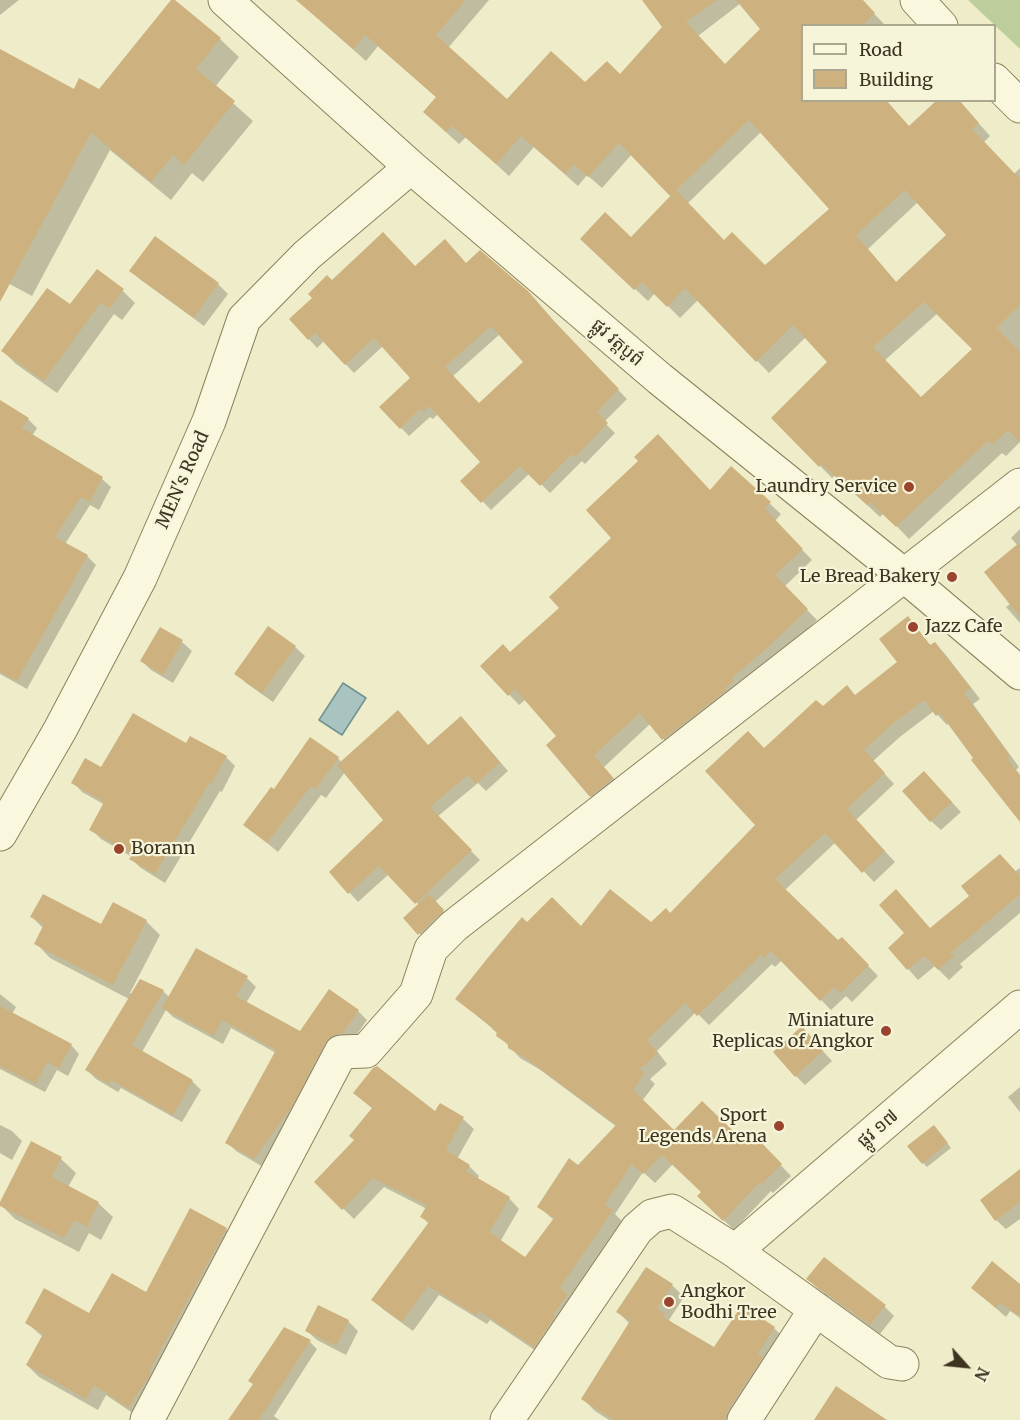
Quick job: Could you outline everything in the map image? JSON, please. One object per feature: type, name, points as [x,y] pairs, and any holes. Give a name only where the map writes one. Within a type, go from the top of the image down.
[{"type":"street","name":"ផ្លូវ វត្តបូព៌","points":[[225,0],[411,167],[660,379],[905,576],[1020,673]]},
{"type":"street","points":[[916,0],[939,24]]},
{"type":"street","points":[[996,82],[1020,106]]},
{"type":"street","name":"MEN's Road","points":[[0,834],[60,730],[140,578],[209,421],[244,319],[307,255],[411,167]]},
{"type":"street","points":[[147,1420],[341,1052],[366,1051],[416,994],[431,950],[454,926],[502,886],[1020,485]]},
{"type":"street","name":"ផ្លូវ ១៧","points":[[735,1251],[1020,1007]]},
{"type":"street","points":[[507,1420],[637,1229],[652,1216],[672,1211],[735,1251],[889,1362],[902,1364]]},
{"type":"street","points":[[744,1420],[816,1309]]},
{"type":"green space","points":[[968,0],[1020,0],[1020,49],[996,24]]},
{"type":"water","points":[[343,683],[366,698],[342,735],[319,720]]},
{"type":"building","points":[[171,0],[175,0],[221,38],[196,69],[235,101],[184,165],[173,155],[151,182],[91,133],[0,302],[0,49],[74,89],[79,78],[99,89]]},
{"type":"building","points":[[296,0],[466,0],[436,35],[507,99],[551,51],[585,82],[607,61],[620,74],[662,27],[642,0],[717,0],[686,22],[725,64],[760,29],[736,0],[863,0],[875,13],[864,24],[801,24],[801,102],[888,102],[909,126],[935,102],[961,102],[979,123],[972,129],[1020,179],[1020,305],[997,328],[1020,352],[1020,442],[1008,430],[992,445],[988,441],[896,527],[870,502],[867,505],[821,464],[819,467],[771,418],[827,362],[793,325],[756,362],[685,288],[667,307],[642,282],[634,290],[580,239],[605,212],[631,237],[673,193],[670,196],[619,143],[588,177],[574,164],[565,174],[521,136],[496,164],[452,126],[446,132],[423,112],[436,97],[365,35],[353,49]],"holes":[[[749,120],[829,209],[765,265],[732,232],[724,240],[676,190]],[[905,190],[946,235],[896,282],[856,235]],[[924,302],[972,349],[921,397],[873,347]]]},
{"type":"building","points":[[383,232],[415,266],[445,239],[466,263],[480,250],[528,291],[619,389],[597,412],[608,423],[575,457],[572,454],[540,486],[520,466],[481,503],[460,481],[480,462],[429,406],[423,412],[420,409],[400,429],[379,407],[410,378],[374,338],[345,365],[315,333],[308,340],[289,319],[312,298],[308,294],[327,275],[332,280]],"holes":[[[491,326],[523,362],[479,403],[445,367]]]},
{"type":"building","points":[[155,236],[219,283],[194,318],[129,271]]},
{"type":"building","points":[[97,269],[124,289],[109,309],[101,302],[44,381],[1,351],[47,288],[70,304]]},
{"type":"building","points":[[0,400],[29,418],[22,428],[103,477],[90,502],[81,497],[55,537],[88,555],[17,681],[0,672]]},
{"type":"building","points":[[658,434],[710,490],[731,466],[771,502],[765,509],[803,549],[775,575],[808,609],[732,678],[734,681],[725,688],[727,690],[662,740],[640,713],[594,755],[613,778],[590,797],[546,745],[556,736],[515,689],[508,696],[480,666],[503,644],[510,652],[559,608],[549,597],[611,538],[586,510],[638,461],[634,457]]},
{"type":"building","points":[[1020,542],[1020,617],[984,572]]},
{"type":"building","points":[[908,616],[930,645],[935,642],[971,688],[964,693],[1010,756],[1007,759],[1020,775],[1020,822],[971,760],[973,758],[940,713],[936,716],[924,700],[891,725],[864,750],[885,773],[847,809],[885,851],[862,873],[825,833],[775,879],[838,940],[842,937],[869,965],[841,993],[834,987],[820,1001],[771,951],[764,958],[761,955],[697,1016],[685,1003],[647,1040],[658,1053],[640,1069],[645,1073],[633,1090],[674,1130],[702,1101],[748,1145],[756,1137],[782,1164],[762,1184],[760,1182],[723,1221],[697,1196],[701,1192],[662,1155],[643,1174],[632,1164],[605,1204],[613,1210],[560,1288],[568,1294],[534,1347],[479,1311],[476,1315],[428,1286],[402,1322],[371,1300],[429,1222],[420,1217],[427,1205],[373,1178],[342,1210],[314,1182],[354,1140],[349,1136],[372,1108],[353,1093],[377,1066],[435,1111],[440,1103],[464,1117],[446,1150],[470,1165],[466,1171],[510,1197],[489,1232],[525,1257],[554,1218],[537,1207],[569,1158],[578,1165],[616,1125],[527,1059],[508,1048],[508,1044],[496,1036],[497,1032],[493,1028],[455,999],[522,917],[527,922],[552,897],[581,926],[610,889],[651,922],[666,908],[670,913],[755,825],[705,771],[748,731],[764,748],[816,700],[823,706],[847,685],[855,695],[897,662],[879,639]]},
{"type":"building","points":[[268,626],[296,646],[262,693],[234,674]]},
{"type":"building","points":[[160,627],[183,640],[163,675],[140,661]]},
{"type":"building","points":[[398,710],[428,745],[461,716],[500,762],[476,784],[468,775],[430,807],[472,850],[415,904],[379,866],[348,894],[329,872],[383,820],[337,765]]},
{"type":"building","points":[[133,713],[186,743],[190,736],[227,756],[155,874],[129,859],[133,854],[89,830],[104,802],[71,783],[85,758],[101,767]]},
{"type":"building","points":[[310,737],[339,757],[316,789],[311,786],[267,843],[243,825],[271,787],[274,789]]},
{"type":"building","points":[[924,771],[952,802],[930,822],[902,791]]},
{"type":"building","points":[[1000,854],[1020,876],[1020,894],[951,953],[954,956],[938,970],[925,956],[907,970],[888,948],[904,933],[879,905],[896,889],[930,928],[969,896],[961,886]]},
{"type":"building","points":[[43,894],[101,924],[113,902],[147,920],[113,985],[34,944],[44,924],[30,917]]},
{"type":"building","points":[[429,894],[444,910],[418,935],[403,918]]},
{"type":"building","points":[[196,948],[248,976],[236,996],[300,1031],[329,989],[359,1010],[343,1033],[332,1036],[325,1043],[291,1108],[254,1159],[225,1143],[276,1050],[222,1020],[214,1036],[162,1008]]},
{"type":"building","points":[[140,979],[164,990],[132,1045],[193,1080],[173,1115],[111,1080],[109,1084],[85,1070]]},
{"type":"building","points":[[0,1006],[72,1044],[59,1068],[47,1062],[36,1084],[0,1066]]},
{"type":"building","points":[[802,1026],[823,1051],[795,1077],[773,1052]]},
{"type":"building","points":[[934,1125],[948,1143],[922,1164],[907,1146]]},
{"type":"building","points":[[31,1141],[62,1157],[52,1177],[99,1202],[87,1227],[74,1220],[64,1238],[0,1206]]},
{"type":"building","points":[[1020,1169],[1020,1202],[995,1221],[980,1200]]},
{"type":"building","points":[[190,1208],[227,1228],[149,1371],[151,1372],[148,1378],[128,1408],[94,1385],[86,1399],[26,1365],[43,1334],[25,1323],[44,1288],[89,1313],[112,1273],[146,1292]]},
{"type":"building","points":[[824,1257],[886,1305],[870,1325],[806,1279]]},
{"type":"building","points":[[992,1261],[1020,1284],[1020,1316],[1000,1303],[996,1308],[971,1288]]},
{"type":"building","points":[[646,1267],[673,1284],[657,1308],[665,1314],[663,1317],[714,1347],[742,1305],[775,1327],[758,1354],[763,1357],[728,1410],[725,1420],[614,1420],[581,1399],[630,1321],[616,1312]]},
{"type":"building","points":[[318,1305],[349,1320],[336,1346],[305,1331]]},
{"type":"building","points":[[284,1327],[311,1340],[259,1420],[228,1420],[253,1384],[248,1381]]},
{"type":"building","points":[[836,1386],[887,1420],[814,1420]]},
{"type":"place","name":"Laundry Service","points":[[909,487]]},
{"type":"place","name":"Le Bread Bakery","points":[[952,577]]},
{"type":"place","name":"Jazz Cafe","points":[[913,627]]},
{"type":"place","name":"Borann","points":[[119,849]]},
{"type":"place","name":"Miniature Replicas of Angkor","points":[[886,1031]]},
{"type":"place","name":"Sport Legends Arena","points":[[779,1126]]},
{"type":"place","name":"Angkor Bodhi Tree","points":[[669,1302]]}]
